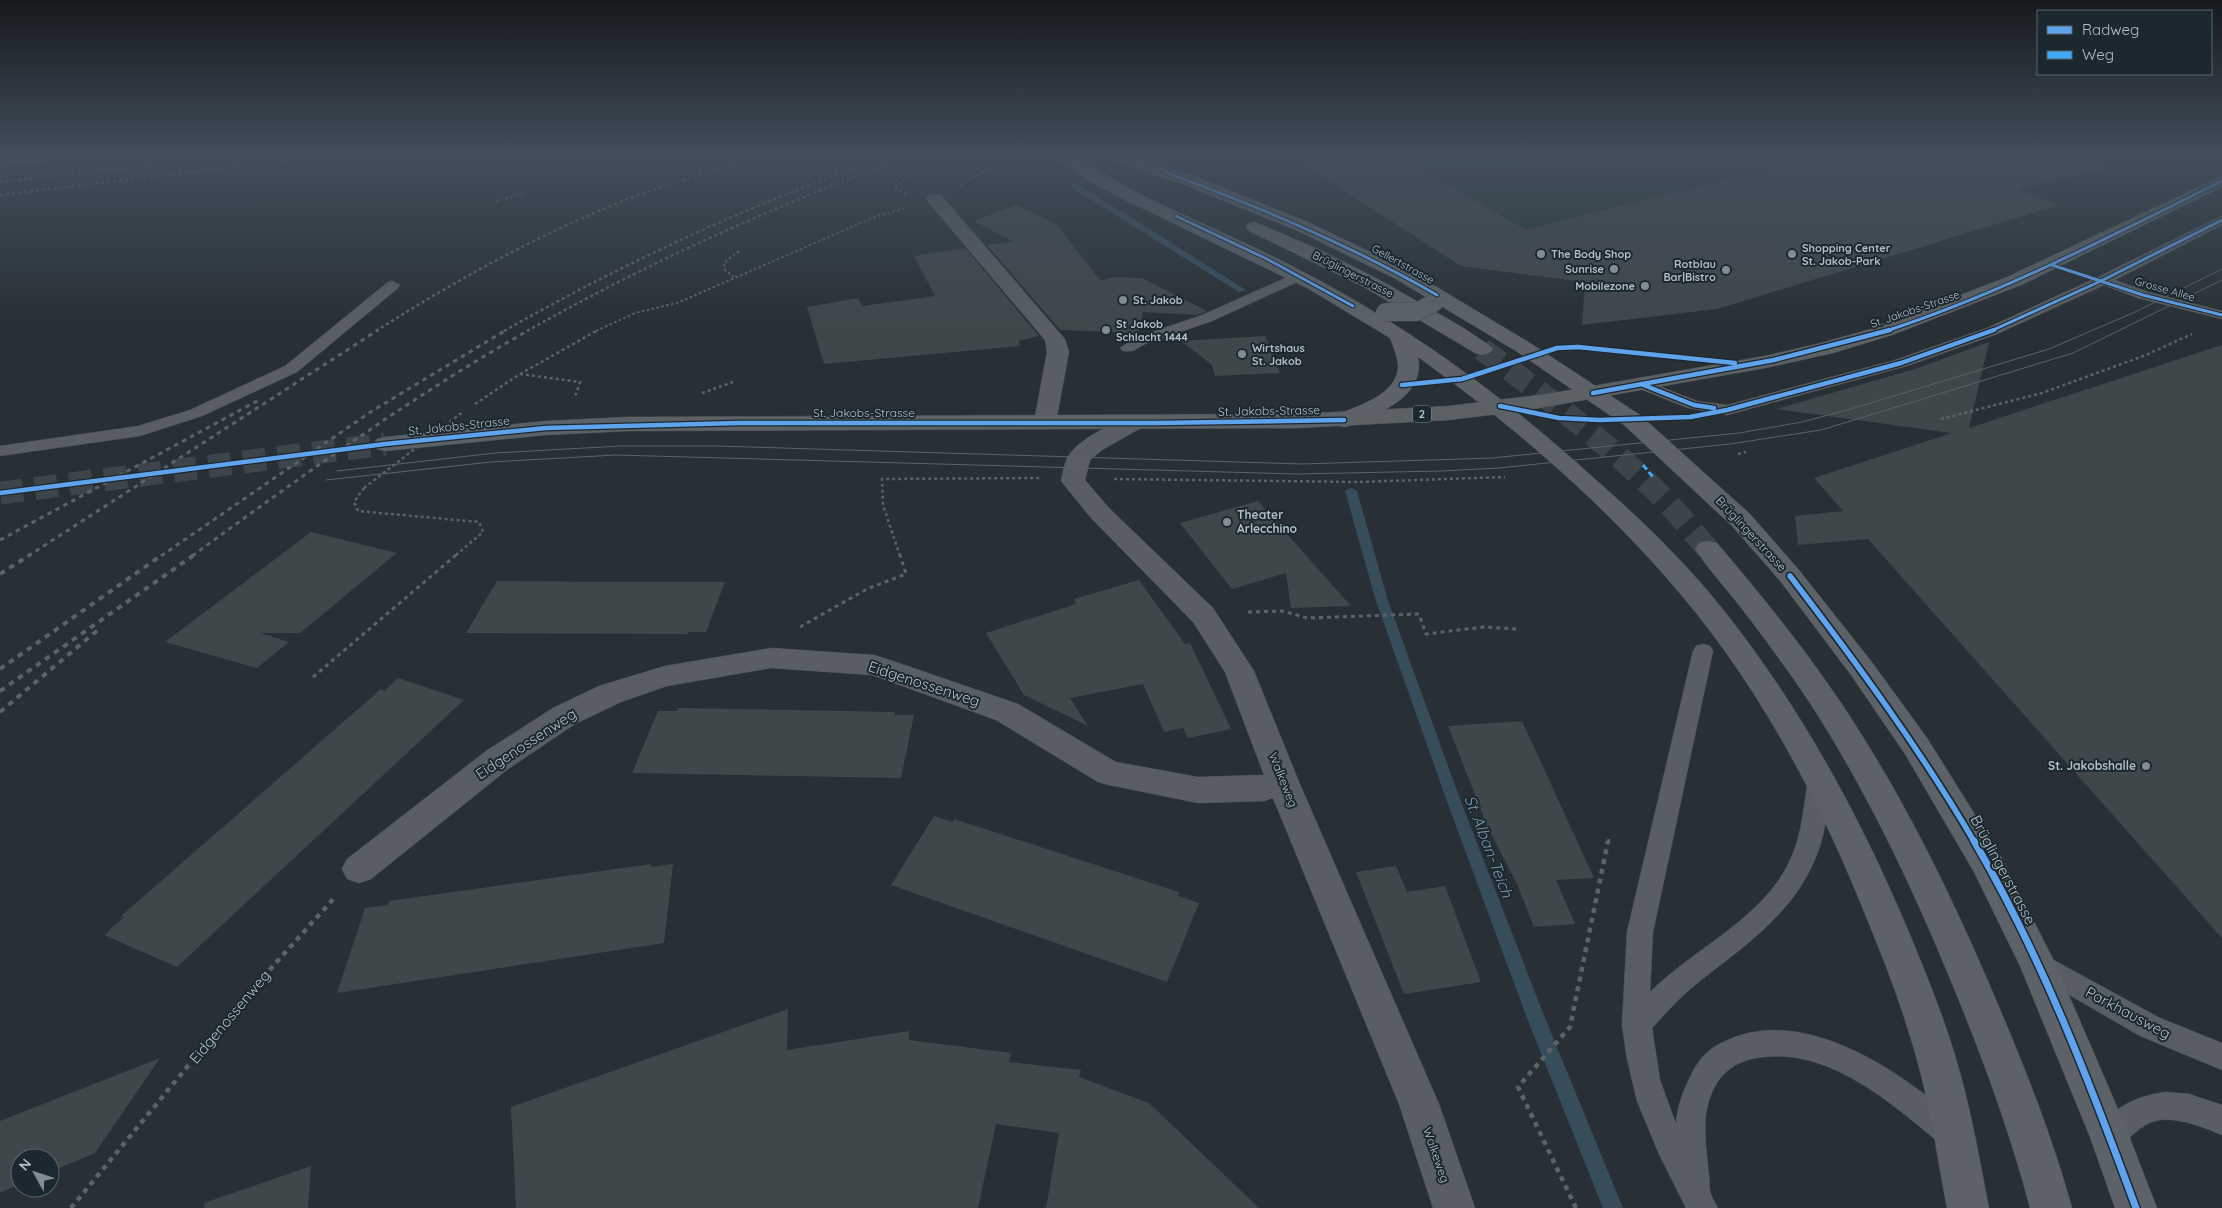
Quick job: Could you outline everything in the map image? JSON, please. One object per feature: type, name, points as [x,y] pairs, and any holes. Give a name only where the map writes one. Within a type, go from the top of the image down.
[{"type":"main road","points":[[1165,211],[1299,276],[1353,306],[1438,361],[1500,406],[1553,452],[1650,543],[1702,602],[1774,700],[1820,777],[1868,874],[1909,976],[1940,1071],[1968,1208]]},
{"type":"main road","name":"Brüglingerstrasse","points":[[1219,211],[1331,261],[1390,292],[1482,349]]},
{"type":"main road","name":"Gellertstrasse","points":[[1265,211],[1304,227],[1375,260],[1593,392]]},
{"type":"main road","name":"St. Jakobs-Strasse","points":[[385,444],[546,428],[628,424],[1134,423],[1344,420],[1448,413],[1593,392],[1793,356],[1881,332],[1981,296],[2049,266],[2160,211]]},
{"type":"main road","points":[[1353,306],[1386,312],[1416,312],[1436,298]]},
{"type":"main road","points":[[1344,420],[1390,397],[1402,385],[1408,372],[1408,359],[1400,338]]},
{"type":"main road","name":"Brüglingerstrasse","points":[[1593,392],[1645,430],[1668,450],[1740,520],[1790,576],[1861,668],[1916,746],[1987,863],[2037,963],[2110,1137],[2136,1208]]},
{"type":"main road","points":[[1708,549],[1768,622],[1833,714],[1870,776],[1909,849],[1956,949],[2010,1079],[2052,1208]]},
{"type":"street","points":[[945,211],[1055,339],[1058,352],[1045,422]]},
{"type":"street","points":[[1074,478],[1079,457],[1094,445],[1134,423]]},
{"type":"street","name":"Walkeweg","points":[[1074,478],[1080,492],[1203,615],[1239,671],[1283,782],[1419,1104],[1454,1208]]},
{"type":"street","name":"Eidgenossenweg","points":[[359,869],[497,760],[564,716],[610,694],[665,676],[771,658],[874,665],[1007,712],[1109,773],[1198,790],[1264,788],[1283,782]]},
{"type":"lane","points":[[1641,384],[1694,405],[1727,410],[1901,363],[1992,331],[2103,280],[2222,220]]},
{"type":"lane","points":[[1128,348],[1140,341],[1207,318],[1299,276]]},
{"type":"lane","name":"Grosse Allee","points":[[2103,280],[2143,295],[2222,315]]},
{"type":"lane","points":[[0,451],[140,432],[196,413],[290,369],[393,285]]},
{"type":"lane","points":[[1699,1202],[1670,1144],[1652,1101],[1642,1063],[1636,1025],[1636,978],[1640,932],[1703,651]]},
{"type":"lane","points":[[1636,1025],[1684,978],[1751,927],[1782,895],[1804,858],[1814,819],[1820,777]]},
{"type":"lane","name":"Parkhausweg","points":[[2037,963],[2150,1027],[2222,1057]]},
{"type":"lane","points":[[1699,1202],[1691,1130],[1694,1100],[1706,1076],[1722,1056],[1747,1045],[1777,1044],[1811,1048],[1849,1064],[1884,1083],[1954,1136]]},
{"type":"lane","points":[[2110,1137],[2134,1115],[2158,1106],[2188,1108],[2222,1120]]},
{"type":"path","points":[[313,678],[483,532],[479,522],[358,511],[354,502],[364,488],[464,412],[520,374],[616,320],[677,302],[877,216],[893,211]]},
{"type":"path","points":[[734,277],[724,270],[724,263],[740,251]]},
{"type":"path","points":[[1941,419],[2042,393],[2146,355],[2194,333]]},
{"type":"path","points":[[520,374],[580,382],[572,403]]},
{"type":"path","points":[[1738,454],[1746,452]]},
{"type":"path","points":[[771,658],[795,630],[867,589],[906,574],[883,505],[882,479],[1074,478],[1339,483],[1429,482],[1505,477]]},
{"type":"path","points":[[1248,612],[1283,611],[1307,618],[1419,614],[1426,634],[1484,628],[1517,629]]},
{"type":"path","points":[[1576,1208],[1518,1086],[1570,1027],[1608,839]]},
{"type":"green space","points":[[1410,211],[1841,211],[1585,282]]},
{"type":"building","points":[[999,211],[1029,211],[1056,224],[1101,281],[1113,277],[1142,278],[1207,311],[1197,315],[1143,312],[1139,333],[1060,330],[987,245],[1012,241],[974,221]]},
{"type":"building","points":[[1376,211],[1494,211],[1526,230],[1600,211],[2038,211],[1717,309],[1582,325],[1585,282],[1461,266]]},
{"type":"building","points":[[965,248],[1039,336],[1019,341],[1020,346],[824,364],[807,307],[858,298],[862,306],[935,296],[914,256]]},
{"type":"building","points":[[1265,336],[1280,373],[1215,376],[1212,365],[1181,341]]},
{"type":"building","name":"St. Jakobshalle","points":[[1989,342],[1969,428],[2222,345],[2222,938],[1868,539],[1798,545],[1795,516],[1843,511],[1814,478],[1952,433],[1776,409],[1915,369]]},
{"type":"building","points":[[1258,501],[1351,606],[1291,608],[1286,573],[1232,589],[1180,523]]},
{"type":"building","points":[[311,532],[397,553],[300,633],[260,633],[289,642],[257,668],[165,642]]},
{"type":"building","points":[[1139,580],[1185,644],[1190,643],[1231,729],[1188,738],[1183,728],[1164,732],[1143,684],[1070,698],[1088,726],[1024,695],[986,633],[1076,604],[1074,599]]},
{"type":"building","points":[[497,581],[725,582],[706,632],[689,632],[688,634],[466,633]]},
{"type":"building","points":[[398,678],[464,700],[177,967],[104,935],[124,917],[121,916],[381,689],[384,691]]},
{"type":"building","points":[[678,708],[895,712],[894,715],[914,715],[901,778],[632,773],[658,711],[677,711]]},
{"type":"building","points":[[1522,721],[1594,878],[1556,880],[1575,924],[1534,927],[1517,884],[1488,828],[1448,726]]},
{"type":"building","points":[[934,816],[953,822],[954,819],[1179,892],[1178,896],[1199,903],[1167,982],[891,885]]},
{"type":"building","points":[[651,864],[651,867],[673,864],[664,943],[337,993],[365,908],[388,905],[389,901]]},
{"type":"building","points":[[1396,866],[1407,892],[1445,886],[1481,982],[1404,994],[1356,872]]},
{"type":"building","points":[[788,1009],[787,1050],[909,1031],[909,1040],[1011,1053],[1009,1062],[1081,1070],[1079,1077],[1149,1103],[1259,1208],[1046,1208],[1059,1133],[996,1124],[978,1208],[516,1208],[511,1107]]},
{"type":"building","points":[[160,1058],[95,1153],[60,1168],[60,1148],[10,1148],[10,1188],[0,1193],[0,1121]]},
{"type":"building","points":[[311,1166],[308,1208],[205,1208],[204,1203]]},
{"type":"waterway","name":"St. Alban-Teich","points":[[1116,211],[1242,290]]},
{"type":"waterway","name":"St. Alban-Teich","points":[[1351,491],[1382,601],[1456,807],[1536,1018],[1613,1208]]},
{"type":"tunnel","points":[[1482,349],[1570,416],[1634,470],[1654,489],[1708,549]]},
{"type":"tunnel","points":[[0,493],[385,444]]},
{"type":"tram line","points":[[337,471],[495,453],[621,446],[717,446],[1302,464],[1492,458],[1739,433],[1802,422],[1851,409],[2049,349],[2135,312],[2222,269]]},
{"type":"tram line","points":[[326,480],[491,462],[616,455],[1296,474],[1441,471],[1499,468],[1730,444],[1821,430],[2073,353],[2222,280]]},
{"type":"railway","points":[[376,331],[494,261],[598,211]]},
{"type":"railway","points":[[504,331],[644,257],[746,211]]},
{"type":"railway","points":[[527,331],[669,257],[769,211]]},
{"type":"railway","points":[[28,556],[378,330]]},
{"type":"railway","points":[[161,556],[372,411],[506,330]]},
{"type":"railway","points":[[192,556],[316,467],[400,410],[442,382],[529,330]]},
{"type":"railway","points":[[0,540],[259,400]]},
{"type":"railway","points":[[0,574],[30,555]]},
{"type":"railway","points":[[0,669],[162,555]]},
{"type":"railway","points":[[0,691],[194,555]]},
{"type":"railway","points":[[0,712],[99,629]]},
{"type":"marked path","points":[[1643,465],[1653,477]]},
{"type":"cycle path","points":[[1267,211],[1371,259],[1437,295]]},
{"type":"cycle path","points":[[1593,393],[1738,367],[1810,352],[1881,333],[1969,302],[2054,264],[2161,211]]},
{"type":"cycle path","points":[[1176,216],[1267,259],[1353,306]]},
{"type":"cycle path","points":[[1500,406],[1559,418],[1600,420],[1690,417],[1727,410],[1901,363],[1992,331],[2103,280],[2222,220]]},
{"type":"cycle path","points":[[2052,265],[2143,295],[2222,315]]},
{"type":"cycle path","points":[[1402,385],[1462,379],[1557,348],[1578,347],[1735,363]]},
{"type":"cycle path","points":[[1641,384],[1694,405],[1714,408]]},
{"type":"cycle path","points":[[0,493],[385,444],[546,428],[739,423],[1156,423],[1344,420]]},
{"type":"cycle path","points":[[1790,576],[1913,742],[1978,848],[2005,898],[2054,999],[2097,1103],[2136,1208]]},
{"type":"place","name":"The Body Shop","points":[[1541,254]]},
{"type":"place","name":"Shopping Center St. Jakob-Park","points":[[1792,254]]},
{"type":"place","name":"Sunrise","points":[[1614,269]]},
{"type":"place","name":"Rotblau Bar|Bistro","points":[[1726,270]]},
{"type":"place","name":"Mobilezone","points":[[1645,286]]},
{"type":"place","name":"St. Jakob","points":[[1123,300]]},
{"type":"place","name":"St Jakob Schlacht 1444","points":[[1106,330]]},
{"type":"place","name":"Wirtshaus St. Jakob","points":[[1242,354]]},
{"type":"place","name":"Theater Arlecchino","points":[[1227,522]]},
{"type":"place","name":"St. Jakobshalle","points":[[2146,766]]}]
